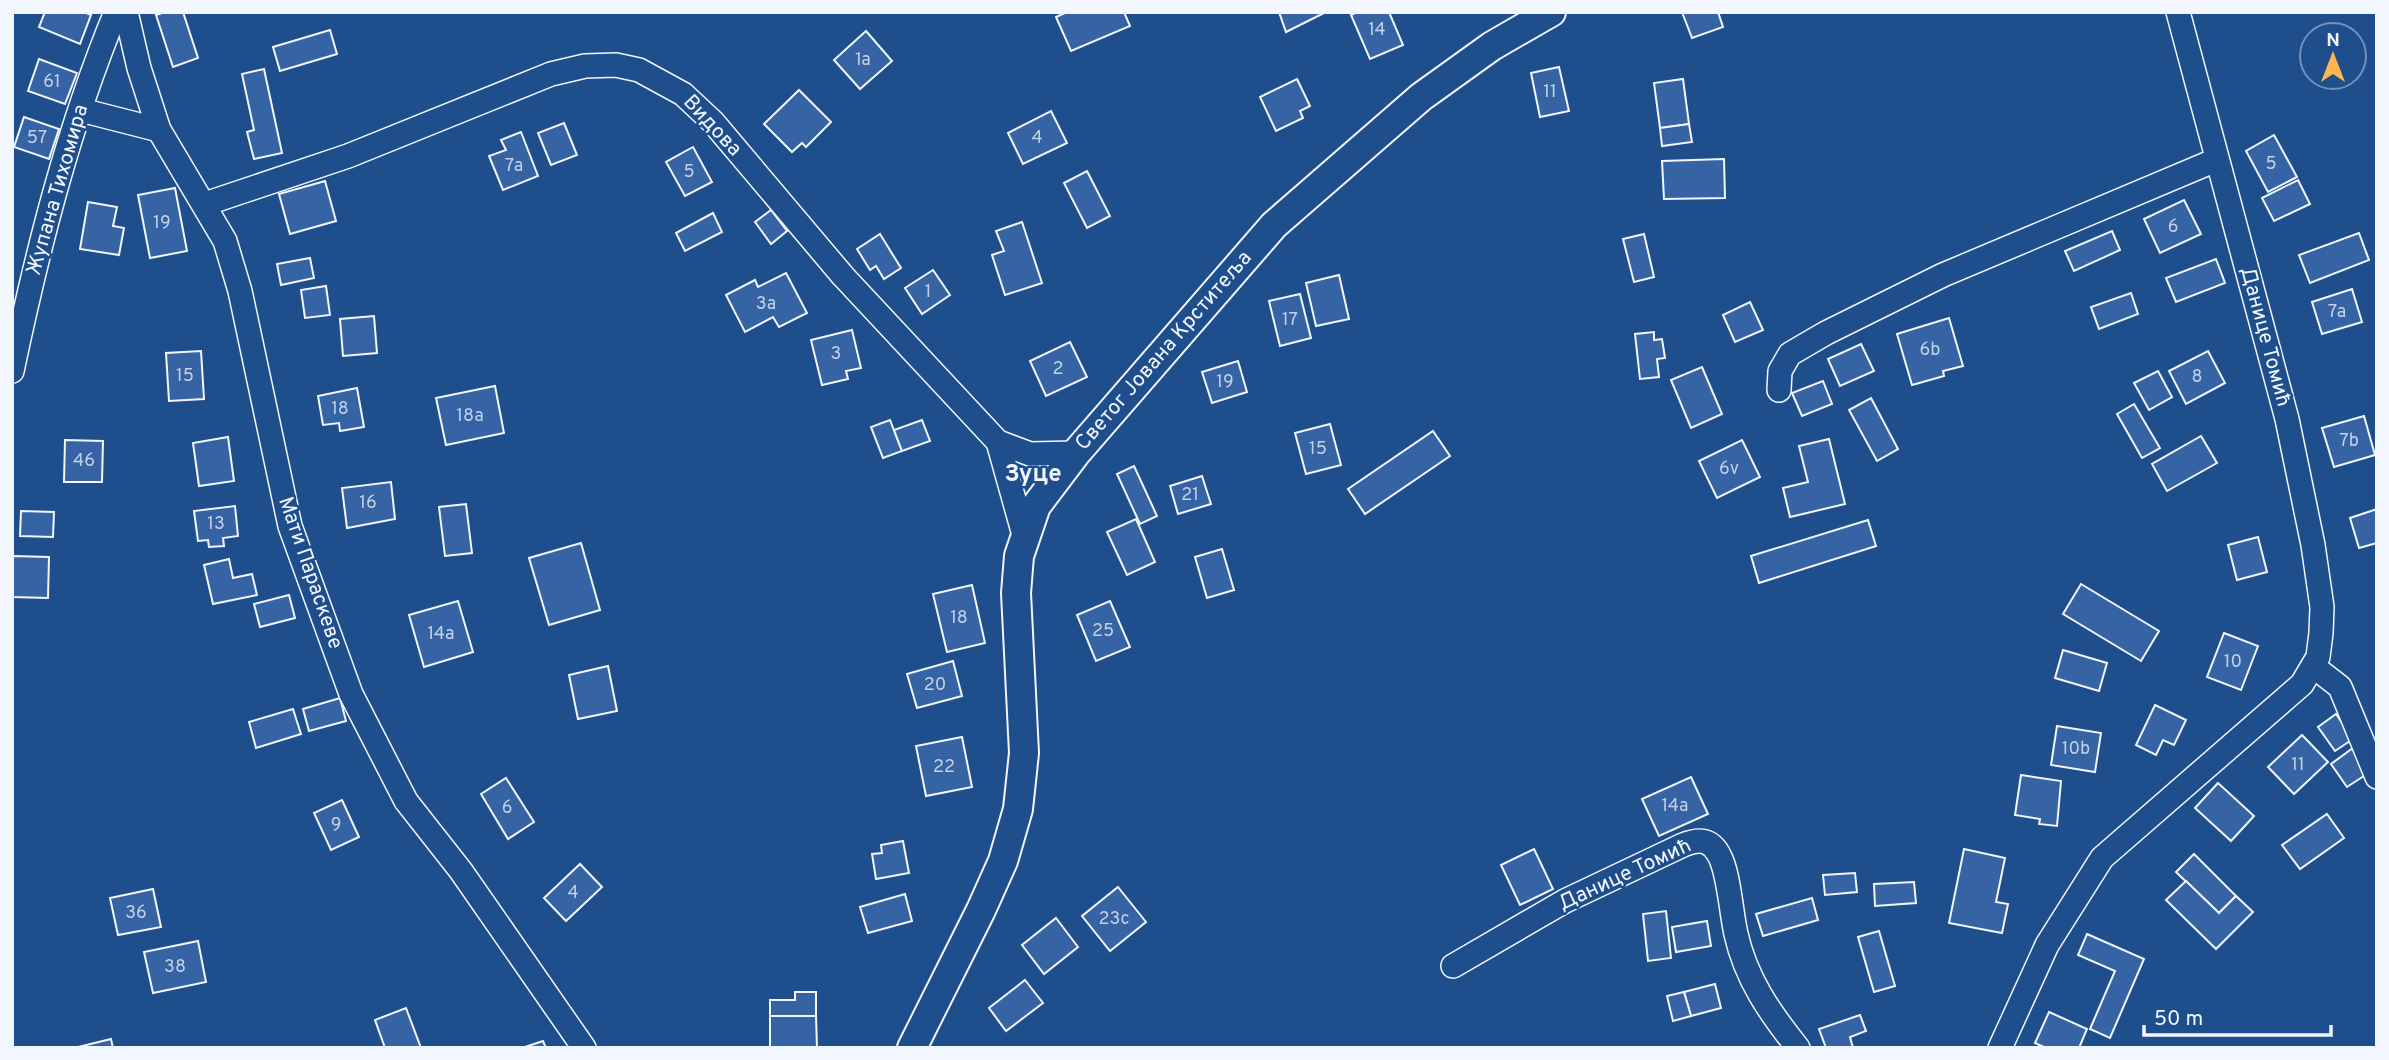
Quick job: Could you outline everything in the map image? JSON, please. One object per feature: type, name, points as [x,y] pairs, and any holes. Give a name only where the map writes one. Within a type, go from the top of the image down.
[{"type":"street","name":"Жупана Тихомира","points":[[12,371],[33,270],[72,130],[117,12]]},
{"type":"street","name":"Мати Параскеве","points":[[126,12],[139,68],[159,130],[225,241],[240,291],[290,526],[351,694],[406,801],[461,871],[584,1048]]},
{"type":"street","name":"Светог Јована Крститеља","points":[[912,1048],[1003,861],[1018,809],[1024,752],[1016,593],[1019,555],[1036,506],[1076,453],[1274,225],[1431,89],[1492,46],[1551,12]]},
{"type":"street","name":"Данице Томић","points":[[2000,1048],[2047,945],[2102,858],[2302,684],[2318,657],[2322,607],[2313,545],[2287,419],[2178,12]]},
{"type":"street","name":"Видова","points":[[205,204],[348,156],[551,74],[585,65],[616,65],[639,70],[683,94],[713,122],[843,276],[999,442],[1030,454],[1076,453]]},
{"type":"street","points":[[81,110],[159,130]]},
{"type":"street","points":[[1779,390],[1780,371],[1790,354],[1826,333],[1943,275],[2216,160]]},
{"type":"street","name":"Видова","points":[[999,442],[1024,535]]},
{"type":"street","points":[[2313,666],[2340,687],[2377,777]]},
{"type":"street","name":"Данице Томић","points":[[1454,966],[1565,901],[1683,845],[1697,840],[1710,843],[1721,856],[1740,951],[1752,983],[1798,1048]]},
{"type":"building","points":[[45,12],[84,12],[91,15],[80,44],[39,27]]},
{"type":"building","points":[[183,12],[198,58],[173,67],[156,15]]},
{"type":"building","points":[[1067,12],[1124,12],[1130,26],[1071,51],[1056,17]]},
{"type":"building","points":[[1279,12],[1326,12],[1286,32]]},
{"type":"building","points":[[1357,12],[1389,12],[1403,45],[1370,59],[1351,15]]},
{"type":"building","points":[[1682,12],[1718,12],[1723,27],[1692,38]]},
{"type":"building","points":[[330,30],[337,54],[280,71],[273,47]]},
{"type":"building","points":[[866,31],[892,61],[860,89],[834,60]]},
{"type":"building","points":[[39,59],[77,73],[65,104],[28,91]]},
{"type":"building","points":[[1559,67],[1569,111],[1540,117],[1531,73]]},
{"type":"building","points":[[264,69],[282,153],[254,159],[247,132],[254,130],[242,74]]},
{"type":"building","points":[[1297,79],[1310,106],[1300,111],[1303,118],[1276,131],[1260,97]]},
{"type":"building","points":[[1683,79],[1689,124],[1660,128],[1654,83]]},
{"type":"building","points":[[799,90],[831,122],[806,147],[802,143],[792,152],[764,124]]},
{"type":"building","points":[[1051,111],[1067,143],[1023,164],[1008,133]]},
{"type":"building","points":[[24,117],[59,129],[49,159],[14,147]]},
{"type":"building","points":[[564,123],[577,155],[551,165],[538,133]]},
{"type":"building","points":[[1689,124],[1692,142],[1662,146],[1660,128]]},
{"type":"building","points":[[521,132],[538,176],[503,190],[489,156],[506,150],[501,140]]},
{"type":"building","points":[[2274,135],[2297,177],[2268,192],[2246,151]]},
{"type":"building","points":[[693,147],[712,182],[685,196],[666,162]]},
{"type":"building","points":[[1724,159],[1725,198],[1664,199],[1662,161]]},
{"type":"building","points":[[1087,171],[1110,216],[1087,228],[1064,183]]},
{"type":"building","points":[[2298,180],[2310,204],[2274,221],[2262,198]]},
{"type":"building","points":[[325,181],[336,221],[290,234],[279,194]]},
{"type":"building","points":[[175,188],[187,251],[150,258],[138,195]]},
{"type":"building","points":[[2184,200],[2201,234],[2160,253],[2144,219]]},
{"type":"building","points":[[88,202],[117,207],[113,226],[124,228],[119,255],[80,249]]},
{"type":"building","points":[[771,210],[787,231],[771,244],[755,222]]},
{"type":"building","points":[[713,213],[722,232],[685,251],[676,233]]},
{"type":"building","points":[[1022,222],[1042,283],[1005,295],[992,255],[1004,251],[996,231]]},
{"type":"building","points":[[2112,231],[2120,250],[2074,271],[2065,251]]},
{"type":"building","points":[[2359,233],[2369,260],[2310,283],[2299,255]]},
{"type":"building","points":[[880,234],[901,268],[884,279],[876,266],[870,270],[857,249]]},
{"type":"building","points":[[1644,234],[1654,277],[1634,282],[1623,239]]},
{"type":"building","points":[[310,258],[314,278],[281,285],[277,264]]},
{"type":"building","points":[[2216,259],[2225,283],[2176,302],[2166,278]]},
{"type":"building","points":[[933,270],[950,295],[922,314],[905,288]]},
{"type":"building","points":[[786,273],[807,313],[779,327],[773,317],[745,332],[726,295],[755,280],[758,287]]},
{"type":"building","points":[[1339,275],[1349,319],[1316,326],[1306,283]]},
{"type":"building","points":[[326,286],[330,315],[305,318],[301,290]]},
{"type":"building","points":[[2352,289],[2362,322],[2322,334],[2312,302]]},
{"type":"building","points":[[2131,293],[2138,314],[2099,329],[2091,307]]},
{"type":"building","points":[[1300,294],[1311,338],[1280,346],[1269,301]]},
{"type":"building","points":[[1750,302],[1763,330],[1735,342],[1723,315]]},
{"type":"building","points":[[374,316],[377,353],[343,356],[340,319]]},
{"type":"building","points":[[1949,318],[1963,366],[1943,371],[1944,376],[1912,385],[1897,334]]},
{"type":"building","points":[[852,330],[861,368],[846,371],[848,379],[822,385],[811,340]]},
{"type":"building","points":[[1654,332],[1654,340],[1662,339],[1665,358],[1657,359],[1659,377],[1640,379],[1635,334]]},
{"type":"building","points":[[1070,342],[1087,377],[1046,396],[1030,361]]},
{"type":"building","points":[[1861,344],[1874,371],[1840,386],[1828,359]]},
{"type":"building","points":[[201,351],[204,399],[169,401],[166,353]]},
{"type":"building","points":[[2208,351],[2225,383],[2186,404],[2169,371]]},
{"type":"building","points":[[1238,361],[1247,392],[1212,403],[1202,372]]},
{"type":"building","points":[[1702,367],[1722,414],[1691,428],[1671,380]]},
{"type":"building","points":[[2158,371],[2172,397],[2149,410],[2134,383]]},
{"type":"building","points":[[1823,381],[1832,404],[1802,416],[1792,393]]},
{"type":"building","points":[[495,386],[504,433],[446,445],[436,398]]},
{"type":"building","points":[[357,388],[364,427],[340,431],[339,423],[323,425],[318,396]]},
{"type":"building","points":[[1871,398],[1898,449],[1877,461],[1849,410]]},
{"type":"building","points":[[2134,404],[2160,448],[2142,458],[2117,414]]},
{"type":"building","points":[[2364,416],[2375,455],[2334,467],[2322,428]]},
{"type":"building","points":[[890,420],[902,451],[883,458],[871,427]]},
{"type":"building","points":[[922,420],[930,441],[902,451],[894,430]]},
{"type":"building","points":[[1330,424],[1341,465],[1306,474],[1295,433]]},
{"type":"building","points":[[1433,431],[1450,456],[1365,514],[1348,489]]},
{"type":"building","points":[[2201,436],[2217,463],[2167,491],[2152,464]]},
{"type":"building","points":[[228,437],[234,481],[199,486],[193,443]]},
{"type":"building","points":[[1829,439],[1845,504],[1790,517],[1783,488],[1808,482],[1799,446]]},
{"type":"building","points":[[65,440],[103,441],[102,482],[64,482]]},
{"type":"building","points":[[1742,440],[1760,477],[1717,498],[1699,461]]},
{"type":"building","points":[[1134,466],[1157,516],[1140,524],[1117,474]]},
{"type":"building","points":[[1202,476],[1211,504],[1178,514],[1170,486]]},
{"type":"building","points":[[391,482],[395,519],[347,528],[342,488]]},
{"type":"building","points":[[466,504],[472,553],[445,556],[439,507]]},
{"type":"building","points":[[235,506],[238,536],[223,538],[224,546],[209,547],[208,540],[198,541],[194,511]]},
{"type":"building","points":[[2377,509],[2377,543],[2359,548],[2350,518]]},
{"type":"building","points":[[21,511],[54,512],[53,537],[20,536]]},
{"type":"building","points":[[1136,519],[1155,562],[1127,575],[1107,532]]},
{"type":"building","points":[[1868,520],[1876,546],[1759,583],[1751,556]]},
{"type":"building","points":[[2258,537],[2267,572],[2237,580],[2228,545]]},
{"type":"building","points":[[581,543],[600,610],[549,625],[529,558]]},
{"type":"building","points":[[1222,549],[1234,590],[1207,598],[1195,557]]},
{"type":"building","points":[[13,556],[49,557],[48,598],[12,597]]},
{"type":"building","points":[[229,559],[233,578],[252,574],[257,595],[213,604],[204,565]]},
{"type":"building","points":[[2081,584],[2159,631],[2141,661],[2063,614]]},
{"type":"building","points":[[972,585],[985,643],[947,652],[933,594]]},
{"type":"building","points":[[289,595],[295,618],[260,627],[254,604]]},
{"type":"building","points":[[458,601],[473,652],[424,667],[409,615]]},
{"type":"building","points":[[1110,601],[1130,647],[1096,661],[1077,615]]},
{"type":"building","points":[[2224,633],[2258,646],[2241,690],[2207,677]]},
{"type":"building","points":[[2063,650],[2107,663],[2099,691],[2055,678]]},
{"type":"building","points":[[953,661],[962,696],[917,708],[907,674]]},
{"type":"building","points":[[608,666],[617,711],[578,719],[569,675]]},
{"type":"building","points":[[340,698],[346,721],[309,731],[303,709]]},
{"type":"building","points":[[2155,705],[2186,720],[2174,745],[2163,740],[2156,755],[2136,745]]},
{"type":"building","points":[[293,709],[301,734],[256,748],[249,722]]},
{"type":"building","points":[[2336,714],[2353,739],[2335,751],[2318,727]]},
{"type":"building","points":[[2057,726],[2101,733],[2095,772],[2051,765]]},
{"type":"building","points":[[2302,735],[2328,762],[2294,794],[2268,767]]},
{"type":"building","points":[[962,737],[972,787],[926,796],[916,746]]},
{"type":"building","points":[[2353,748],[2370,772],[2347,787],[2331,764]]},
{"type":"building","points":[[2021,775],[2061,781],[2057,826],[2039,824],[2040,819],[2015,815]]},
{"type":"building","points":[[1691,777],[1708,814],[1659,836],[1642,799]]},
{"type":"building","points":[[506,778],[534,822],[508,839],[481,794]]},
{"type":"building","points":[[2218,783],[2254,816],[2231,841],[2195,808]]},
{"type":"building","points":[[342,800],[359,837],[331,850],[314,813]]},
{"type":"building","points":[[2327,814],[2344,838],[2300,869],[2282,845]]},
{"type":"building","points":[[903,841],[909,873],[876,879],[872,854],[882,853],[881,845]]},
{"type":"building","points":[[1534,849],[1553,889],[1520,905],[1501,865]]},
{"type":"building","points":[[1964,849],[2005,858],[1996,902],[2008,904],[2002,933],[1949,923]]},
{"type":"building","points":[[2194,854],[2236,896],[2219,913],[2176,872]]},
{"type":"building","points":[[580,864],[602,887],[566,921],[544,898]]},
{"type":"building","points":[[1855,873],[1857,892],[1825,895],[1823,875]]},
{"type":"building","points":[[2186,881],[2219,913],[2236,896],[2253,912],[2216,949],[2166,900]]},
{"type":"building","points":[[1914,882],[1916,903],[1875,906],[1874,884]]},
{"type":"building","points":[[1118,887],[1146,922],[1110,951],[1082,916]]},
{"type":"building","points":[[153,889],[161,927],[118,935],[110,898]]},
{"type":"building","points":[[905,894],[912,921],[868,933],[860,907]]},
{"type":"building","points":[[1812,898],[1818,920],[1763,936],[1756,914]]},
{"type":"building","points":[[1666,911],[1671,958],[1648,961],[1643,914]]},
{"type":"building","points":[[1056,918],[1078,947],[1044,974],[1022,945]]},
{"type":"building","points":[[1707,921],[1711,946],[1676,952],[1672,927]]},
{"type":"building","points":[[1879,931],[1895,986],[1874,992],[1858,937]]},
{"type":"building","points":[[2087,934],[2144,959],[2110,1038],[2090,1029],[2115,971],[2078,955]]},
{"type":"building","points":[[198,941],[206,982],[153,993],[144,952]]},
{"type":"building","points":[[1025,980],[1043,1003],[1006,1031],[989,1008]]},
{"type":"building","points":[[1715,984],[1721,1008],[1691,1016],[1684,992]]},
{"type":"building","points":[[795,992],[816,992],[816,1016],[770,1016],[770,1000],[795,1000]]},
{"type":"building","points":[[1684,992],[1691,1016],[1673,1021],[1667,996]]},
{"type":"building","points":[[406,1008],[421,1048],[385,1048],[375,1020]]},
{"type":"building","points":[[2049,1012],[2087,1029],[2079,1048],[2046,1048],[2035,1043]]},
{"type":"building","points":[[1860,1015],[1866,1031],[1850,1037],[1853,1048],[1826,1048],[1819,1029]]},
{"type":"building","points":[[770,1016],[816,1016],[817,1048],[770,1048]]},
{"type":"building","points":[[111,1039],[113,1048],[74,1048]]},
{"type":"building","points":[[543,1041],[546,1048],[522,1048]]},
{"type":"district","name":"Зуце","points":[[1033,475]]}]
